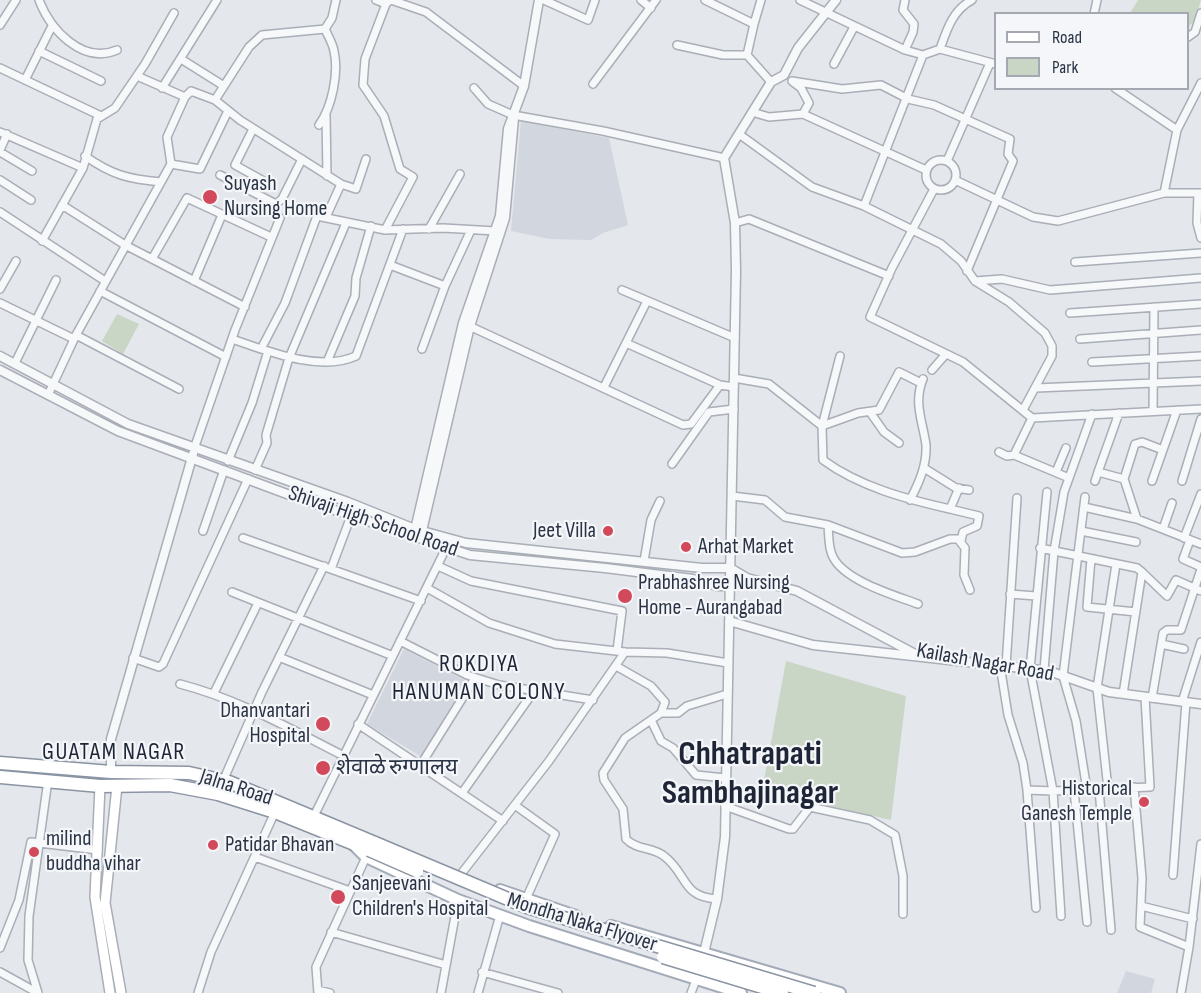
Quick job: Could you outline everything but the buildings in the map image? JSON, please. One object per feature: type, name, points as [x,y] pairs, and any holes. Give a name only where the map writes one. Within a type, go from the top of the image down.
[{"type":"highway","name":"Jalna Road","points":[[0,763],[111,772],[189,773],[223,780],[314,816],[354,839]]},
{"type":"highway","name":"Jalna Road","points":[[0,777],[100,786],[170,785],[218,794],[354,839]]},
{"type":"highway","name":"Mondha Naka Flyover","points":[[354,839],[370,850],[502,907],[782,993]]},
{"type":"highway","name":"Mondha Naka Flyover","points":[[370,850],[527,907],[814,993]]},
{"type":"main road","points":[[100,786],[95,897],[110,993]]},
{"type":"main road","points":[[117,786],[106,868],[105,903],[121,993]]},
{"type":"main road","points":[[354,839],[384,841],[526,899],[586,919],[840,993]]},
{"type":"main road","points":[[370,850],[458,900],[741,993]]},
{"type":"street","points":[[0,25],[16,0]]},
{"type":"street","points":[[39,0],[47,21],[67,40],[91,52],[109,53],[117,50]]},
{"type":"street","points":[[162,88],[217,0]]},
{"type":"street","points":[[325,29],[332,18],[336,0]]},
{"type":"street","points":[[375,0],[389,1],[426,12],[524,86]]},
{"type":"street","points":[[418,534],[466,325],[500,216],[508,129],[524,86],[535,18],[542,0],[588,20],[595,0]]},
{"type":"street","points":[[641,0],[651,8]]},
{"type":"street","points":[[593,84],[656,0]]},
{"type":"street","points":[[705,0],[754,24]]},
{"type":"street","points":[[747,55],[761,0]]},
{"type":"street","points":[[801,0],[905,50],[923,55],[940,49],[993,63],[948,161]]},
{"type":"street","points":[[788,78],[798,48],[836,0]]},
{"type":"street","points":[[904,0],[903,10],[914,24],[905,50]]},
{"type":"street","points":[[940,49],[950,22],[962,3],[972,0]]},
{"type":"street","points":[[385,230],[413,177],[400,169],[384,116],[363,85],[365,59],[389,1]]},
{"type":"street","points":[[42,241],[83,168],[97,119],[115,108],[137,76],[174,13]]},
{"type":"street","points":[[1189,36],[1195,32],[1201,13]]},
{"type":"street","points":[[25,80],[52,26]]},
{"type":"street","points":[[834,64],[854,27]]},
{"type":"street","points":[[215,100],[249,47],[262,35],[325,29]]},
{"type":"street","points":[[325,29],[335,51],[333,93],[326,115],[327,176]]},
{"type":"street","points":[[677,45],[723,55],[747,55],[771,82]]},
{"type":"street","points":[[39,51],[101,81]]},
{"type":"street","points":[[864,206],[908,99],[923,55]]},
{"type":"street","points":[[181,59],[224,86]]},
{"type":"street","points":[[0,68],[101,116]]},
{"type":"street","points":[[137,76],[185,97]]},
{"type":"street","points":[[788,78],[801,88],[809,103],[803,114]]},
{"type":"street","points":[[691,993],[717,899],[725,837],[736,271],[735,223],[724,158],[771,82],[788,78],[842,89],[881,85],[908,99],[934,105],[1010,139],[1008,154],[1013,161],[967,271]]},
{"type":"street","points":[[1164,193],[1177,130],[1201,83]]},
{"type":"street","points":[[474,88],[488,104],[513,115],[603,131],[724,158]]},
{"type":"street","points":[[1118,90],[1177,130]]},
{"type":"street","points":[[48,395],[105,280],[171,164],[167,137],[185,97],[191,91],[215,100],[253,129],[341,184],[357,189],[366,159]]},
{"type":"street","points":[[171,164],[200,169],[228,111]]},
{"type":"street","points":[[753,112],[769,117],[803,114],[926,170]]},
{"type":"street","points":[[319,124],[326,115]]},
{"type":"street","points":[[466,325],[505,218],[513,115]]},
{"type":"street","points":[[253,129],[235,165],[271,185]]},
{"type":"street","points":[[32,171],[0,151],[3,133],[83,168]]},
{"type":"street","points":[[739,134],[812,187],[864,206],[941,244],[961,261],[975,281],[1009,302],[1045,333],[1052,346],[1052,356],[1023,410]]},
{"type":"street","points":[[85,156],[107,172],[132,180],[161,182]]},
{"type":"street","points":[[220,175],[276,204],[282,199],[302,159]]},
{"type":"street","points":[[937,160],[948,161],[955,169],[955,180],[947,189],[934,189],[926,181],[926,170],[937,160]]},
{"type":"street","points":[[429,228],[460,174]]},
{"type":"street","points":[[0,180],[31,200]]},
{"type":"street","points":[[955,180],[1033,217],[1058,221],[1164,193],[1200,193],[1197,223],[1201,238]]},
{"type":"street","points":[[326,217],[341,184]]},
{"type":"street","points":[[934,189],[888,276],[870,317],[963,362],[1032,418],[1201,408]]},
{"type":"street","points":[[152,259],[187,198],[271,237]]},
{"type":"street","points":[[62,205],[124,245],[245,307]]},
{"type":"street","points":[[0,212],[105,280]]},
{"type":"street","points":[[194,281],[222,215]]},
{"type":"street","points":[[228,461],[252,403],[265,350],[317,216],[346,224],[371,226],[385,230],[429,228],[496,231]]},
{"type":"street","points":[[111,772],[111,739],[193,454],[232,339],[280,218]]},
{"type":"street","points":[[735,223],[749,219],[888,276]]},
{"type":"street","points":[[255,470],[267,444],[266,435],[289,358],[346,224]]},
{"type":"street","points":[[327,362],[355,296],[356,279],[371,226]]},
{"type":"street","points":[[232,339],[289,358],[342,362],[356,356],[403,229]]},
{"type":"street","points":[[422,349],[445,286],[471,230]]},
{"type":"street","points":[[1075,262],[1201,253]]},
{"type":"street","points":[[0,289],[16,261]]},
{"type":"street","points":[[390,265],[445,286]]},
{"type":"street","points":[[975,281],[1002,279],[1050,290],[1201,278]]},
{"type":"street","points":[[15,363],[56,280]]},
{"type":"street","points":[[100,291],[226,357]]},
{"type":"street","points":[[622,291],[735,338]]},
{"type":"street","points":[[604,387],[647,301]]},
{"type":"street","points":[[0,303],[180,389]]},
{"type":"street","points":[[1070,313],[1201,304]]},
{"type":"street","points":[[1154,307],[1154,411]]},
{"type":"street","points":[[466,325],[688,426],[720,386]]},
{"type":"street","points":[[1080,339],[1201,330]]},
{"type":"street","points":[[626,343],[720,386],[734,383],[769,384],[822,426]]},
{"type":"street","points":[[932,370],[946,354]]},
{"type":"street","name":"Shivaji High School Road","points":[[0,356],[53,386],[224,470],[351,516],[418,534],[466,543],[702,568],[730,568]]},
{"type":"street","points":[[840,356],[822,426],[823,460],[844,475],[910,500],[978,516],[976,526],[963,532],[961,541],[965,548],[965,579],[970,590]]},
{"type":"street","points":[[1092,362],[1201,356]]},
{"type":"street","name":"Shivaji High School Road","points":[[0,370],[118,431],[255,470],[418,534],[446,548],[470,555],[605,568],[729,586]]},
{"type":"street","points":[[822,426],[879,411],[899,372],[922,381],[918,412],[926,446],[924,468],[910,500]]},
{"type":"street","points":[[1036,388],[1201,381]]},
{"type":"street","points":[[672,464],[709,412],[734,409]]},
{"type":"street","points":[[1152,481],[1177,410]]},
{"type":"street","points":[[870,412],[884,432],[899,443]]},
{"type":"street","points":[[1095,481],[1119,413]]},
{"type":"street","points":[[1044,670],[1054,551],[1066,485],[1092,414]]},
{"type":"street","points":[[1014,455],[1032,418]]},
{"type":"street","points":[[1182,481],[1201,419]]},
{"type":"street","points":[[1137,519],[1125,481],[1138,442],[1163,450]]},
{"type":"street","points":[[1056,472],[1066,448]]},
{"type":"street","points":[[999,452],[1007,456],[1014,455],[1056,472],[1066,485]]},
{"type":"street","points":[[924,468],[959,488],[969,490]]},
{"type":"street","points":[[203,531],[224,470]]},
{"type":"street","points":[[1098,472],[1125,481]]},
{"type":"street","points":[[134,658],[162,666],[248,479]]},
{"type":"street","points":[[950,509],[959,488]]},
{"type":"street","points":[[1047,492],[1030,669],[1053,791],[1062,916]]},
{"type":"street","points":[[1027,790],[1150,787],[1148,697],[1165,630],[1181,630],[1197,590],[1201,568],[1183,559],[1201,494]]},
{"type":"street","points":[[732,496],[765,500],[785,517],[828,525],[902,553],[915,552],[950,539],[961,541]]},
{"type":"street","points":[[1084,497],[1063,676],[1076,721],[1087,790]]},
{"type":"street","points":[[1017,498],[1003,666],[1008,715],[1023,763],[1027,790],[1036,908]]},
{"type":"street","points":[[644,561],[649,528],[660,501]]},
{"type":"street","points":[[1163,530],[1172,503]]},
{"type":"street","points":[[1084,507],[1137,519],[1201,544]]},
{"type":"street","points":[[223,780],[279,657],[327,567],[351,516]]},
{"type":"street","points":[[828,525],[832,556],[839,566],[882,591],[918,604]]},
{"type":"street","points":[[1081,531],[1137,542]]},
{"type":"street","points":[[243,538],[421,602]]},
{"type":"street","points":[[314,816],[450,539]]},
{"type":"street","points":[[1040,548],[1137,568],[1167,596],[1176,580],[1197,590]]},
{"type":"street","points":[[1092,559],[1087,607],[1136,612]]},
{"type":"street","points":[[1108,789],[1097,688],[1116,564]]},
{"type":"street","points":[[438,566],[471,581],[622,612],[621,652],[616,666],[516,806],[462,873]]},
{"type":"street","points":[[730,568],[747,578]]},
{"type":"street","points":[[1123,694],[1142,572]]},
{"type":"street","points":[[729,586],[747,578]]},
{"type":"street","name":"Kailash Nagar Road","points":[[747,578],[797,591],[813,598],[917,655],[1044,670],[1097,688],[1123,694],[1201,704]]},
{"type":"street","points":[[427,588],[489,623],[517,634],[555,644],[621,652],[667,653],[728,663]]},
{"type":"street","points":[[232,592],[393,656]]},
{"type":"street","points":[[1010,594],[1036,596]]},
{"type":"street","points":[[214,693],[258,603]]},
{"type":"street","points":[[729,621],[813,645],[917,655]]},
{"type":"street","points":[[400,641],[475,678],[499,685],[593,700]]},
{"type":"street","points":[[1173,875],[1184,702],[1201,642]]},
{"type":"street","points":[[1161,644],[1184,649]]},
{"type":"street","points":[[279,657],[373,695]]},
{"type":"street","points":[[616,666],[651,686],[665,702],[661,713]]},
{"type":"street","points":[[420,766],[475,678]]},
{"type":"street","points":[[180,684],[214,693],[254,710],[342,755]]},
{"type":"street","points":[[462,794],[534,691]]},
{"type":"street","points":[[717,899],[705,898],[692,893],[663,854],[628,842],[623,809],[602,776],[625,738],[661,713],[678,713],[687,706],[727,694]]},
{"type":"street","points":[[651,720],[661,741],[673,748],[696,775],[725,778]]},
{"type":"street","points":[[358,724],[503,821]]},
{"type":"street","points":[[0,972],[38,993],[28,960],[29,916],[48,780]]},
{"type":"street","points":[[1134,788],[1142,878],[1140,927],[1190,947]]},
{"type":"street","points":[[1099,789],[1111,930]]},
{"type":"street","points":[[1074,790],[1087,922]]},
{"type":"street","points":[[516,806],[555,834],[526,899]]},
{"type":"street","points":[[725,806],[789,829],[793,829],[810,807],[870,820],[892,833],[896,838],[903,876],[903,914]]},
{"type":"street","points":[[198,993],[215,944],[275,812]]},
{"type":"street","points":[[0,948],[19,900],[31,842],[98,850]]},
{"type":"street","points":[[1181,993],[1193,919],[1198,907],[1201,844]]},
{"type":"street","points":[[330,993],[318,991],[316,967],[370,850]]},
{"type":"street","points":[[255,857],[350,891]]},
{"type":"street","points":[[441,993],[458,900]]},
{"type":"street","points":[[1141,906],[1193,919]]},
{"type":"street","points":[[478,993],[482,972],[500,915]]},
{"type":"street","points":[[331,932],[446,965]]},
{"type":"street","points":[[482,972],[541,991],[558,993]]},
{"type":"shaded area","points":[[521,121],[609,138],[628,225],[603,233],[591,240],[550,239],[511,231]]},
{"type":"shaded area","points":[[404,649],[466,681],[422,757],[367,724]]},
{"type":"shaded area","points":[[1126,971],[1155,979],[1151,993],[1117,993]]},
{"type":"green space","points":[[1138,0],[1201,0],[1195,20],[1189,26],[1189,12],[1131,12]]},
{"type":"green space","points":[[117,314],[139,324],[123,354],[102,341]]},
{"type":"green space","points":[[786,661],[906,696],[891,820],[762,791]]},
{"type":"place","name":"Suyash Nursing Home","points":[[210,197]]},
{"type":"place","name":"Jeet Villa","points":[[608,531]]},
{"type":"place","name":"Arhat Market","points":[[686,547]]},
{"type":"place","name":"Prabhashree Nursing Home - Aurangabad","points":[[625,596]]},
{"type":"place","name":"Dhanvantari Hospital","points":[[323,724]]},
{"type":"place","name":"शेवाळे रुग्णालय","points":[[323,768]]},
{"type":"place","name":"Historical Ganesh Temple","points":[[1144,802]]},
{"type":"place","name":"Patidar Bhavan","points":[[213,845]]},
{"type":"place","name":"milind buddha vihar","points":[[34,852]]},
{"type":"place","name":"Sanjeevani Children's Hospital","points":[[338,897]]},
{"type":"district","name":"ROKDIYA HANUMAN COLONY","points":[[479,679]]},
{"type":"district","name":"GUATAM NAGAR","points":[[114,753]]},
{"type":"district","name":"Chhatrapati Sambhajinagar","points":[[750,774]]}]
